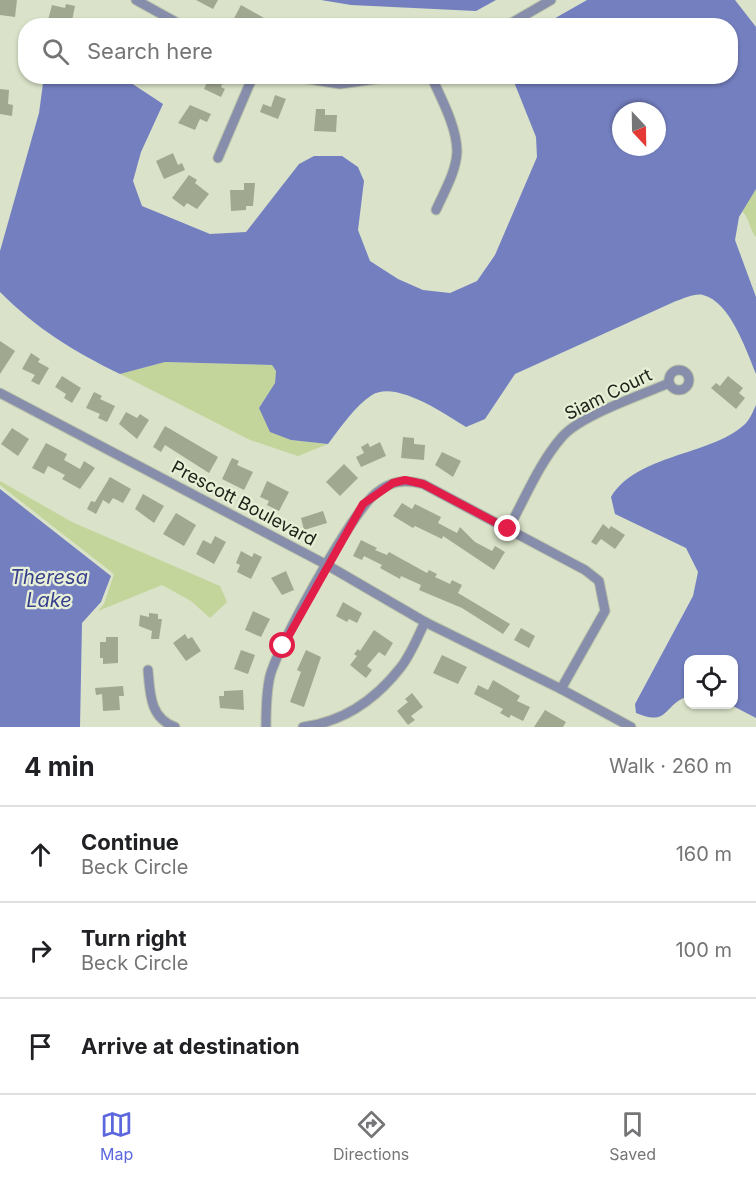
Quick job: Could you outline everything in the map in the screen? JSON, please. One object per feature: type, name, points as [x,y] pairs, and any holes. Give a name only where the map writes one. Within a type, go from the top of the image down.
[{"type":"street","points":[[136,0],[169,18]]},
{"type":"street","points":[[520,18],[550,0]]},
{"type":"street","points":[[218,158],[250,84]]},
{"type":"street","points":[[435,84],[443,101],[457,152],[452,174],[436,210]]},
{"type":"street","name":"Siam Court","points":[[508,529],[549,454],[563,435],[582,422],[669,383]]},
{"type":"street","name":"Prescott Boulevard","points":[[0,393],[327,565],[426,622],[561,689],[631,727]]},
{"type":"street","points":[[266,727],[266,700],[270,674],[327,565],[363,504],[378,491],[405,480],[423,484],[585,570],[599,581],[605,611],[561,689]]},
{"type":"street","points":[[303,727],[321,725],[351,712],[376,694],[402,666],[426,622]]},
{"type":"street","points":[[148,670],[154,711],[165,723],[175,727]]},
{"type":"green space","points":[[756,189],[756,237],[742,211]]},
{"type":"green space","points":[[165,362],[272,365],[276,371],[275,383],[259,408],[291,440],[328,444],[298,456],[250,440],[120,374]]},
{"type":"green space","points":[[0,481],[72,522],[220,586],[227,602],[210,618],[191,601],[162,585],[98,611],[104,604],[114,574],[0,485]]},
{"type":"water","points":[[321,0],[496,0],[476,11],[351,5]]},
{"type":"water","points":[[587,0],[735,0],[756,27],[756,189],[739,217],[735,240],[756,297],[756,374],[729,317],[713,299],[696,295],[676,301],[515,374],[485,419],[466,427],[420,400],[394,392],[382,392],[372,395],[359,405],[328,444],[291,440],[270,432],[259,408],[275,383],[276,371],[272,365],[165,362],[120,374],[56,338],[0,292],[0,251],[39,113],[43,84],[133,84],[163,104],[141,152],[133,181],[142,206],[210,234],[246,232],[299,164],[314,156],[342,156],[358,167],[364,181],[358,230],[370,261],[398,279],[423,290],[450,293],[477,281],[495,255],[537,157],[536,137],[515,84],[738,84],[738,18],[555,18]]},
{"type":"water","points":[[756,405],[756,718],[738,709],[738,655],[684,655],[684,698],[655,718],[636,713],[635,704],[693,596],[698,572],[686,548],[615,514],[611,497],[623,483],[638,472],[655,463],[729,435],[746,423]]},
{"type":"water","name":"Theresa Lake","points":[[0,489],[111,576],[101,602],[82,623],[80,727],[0,727]]},
{"type":"building","points":[[0,0],[17,0],[15,17],[0,15]]},
{"type":"building","points":[[196,0],[218,0],[213,9]]},
{"type":"building","points":[[66,4],[75,6],[73,18],[49,18],[52,5],[65,8]]},
{"type":"building","points":[[241,5],[264,18],[234,18]]},
{"type":"building","points":[[206,84],[222,84],[221,87],[225,89],[221,97],[204,89]]},
{"type":"building","points":[[0,89],[9,90],[8,104],[13,105],[12,116],[0,114]]},
{"type":"building","points":[[275,95],[286,99],[278,119],[260,112],[263,104],[271,107]]},
{"type":"building","points":[[190,105],[211,114],[207,122],[200,119],[195,130],[178,123]]},
{"type":"building","points":[[316,109],[325,109],[325,115],[337,115],[336,132],[314,131]]},
{"type":"building","points":[[173,153],[178,165],[182,163],[185,170],[164,179],[156,161]]},
{"type":"building","points":[[189,175],[197,180],[195,183],[209,194],[197,209],[187,203],[184,207],[172,198]]},
{"type":"building","points":[[244,183],[255,183],[253,206],[246,206],[246,210],[231,211],[230,190],[244,190]]},
{"type":"building","points":[[0,341],[15,351],[0,374]]},
{"type":"building","points":[[31,353],[40,359],[38,362],[49,368],[39,385],[31,381],[35,375],[22,369]]},
{"type":"building","points":[[62,376],[81,388],[72,403],[64,398],[66,394],[55,387]]},
{"type":"building","points":[[728,376],[743,388],[739,393],[745,398],[736,409],[711,388],[716,383],[720,386]]},
{"type":"building","points":[[94,392],[102,396],[100,399],[115,406],[107,422],[98,418],[100,414],[86,408]]},
{"type":"building","points":[[126,412],[137,418],[140,414],[149,420],[137,439],[119,424]]},
{"type":"building","points":[[165,426],[218,457],[209,473],[165,445],[161,452],[153,447]]},
{"type":"building","points":[[12,428],[29,439],[18,456],[1,444]]},
{"type":"building","points":[[403,437],[414,438],[414,444],[425,445],[424,460],[401,458]]},
{"type":"building","points":[[380,442],[386,456],[361,467],[356,457],[364,453],[361,447],[368,443],[370,447]]},
{"type":"building","points":[[46,443],[67,454],[64,460],[80,469],[84,461],[95,468],[80,489],[62,479],[65,475],[48,466],[44,474],[32,468]]},
{"type":"building","points":[[442,452],[461,461],[453,477],[435,465]]},
{"type":"building","points":[[232,458],[239,461],[237,465],[253,472],[244,490],[222,479]]},
{"type":"building","points":[[344,464],[358,478],[340,496],[326,482]]},
{"type":"building","points":[[110,477],[131,489],[123,503],[113,498],[109,504],[103,500],[96,514],[87,509],[91,501],[95,502]]},
{"type":"building","points":[[267,481],[289,492],[279,511],[267,505],[269,501],[260,497]]},
{"type":"building","points":[[143,494],[164,506],[154,523],[135,509]]},
{"type":"building","points":[[402,503],[412,509],[415,504],[441,517],[438,523],[457,533],[460,527],[475,542],[492,551],[495,546],[505,552],[494,570],[443,536],[442,539],[415,526],[413,528],[393,516]]},
{"type":"building","points":[[323,511],[327,523],[304,530],[301,518]]},
{"type":"building","points":[[176,513],[196,525],[184,546],[163,534]]},
{"type":"building","points":[[603,524],[625,535],[615,549],[601,539],[596,545],[591,542]]},
{"type":"building","points":[[215,536],[226,542],[214,564],[196,554],[203,540],[211,544]]},
{"type":"building","points":[[361,540],[377,548],[375,550],[387,555],[389,552],[427,573],[429,570],[437,574],[435,577],[450,584],[452,580],[462,585],[458,593],[510,624],[503,634],[462,608],[419,590],[421,585],[401,576],[400,579],[380,568],[382,565],[364,556],[362,560],[353,556]]},
{"type":"building","points":[[241,551],[252,557],[254,553],[262,557],[251,579],[237,572],[240,565],[236,563]]},
{"type":"building","points":[[286,571],[294,590],[282,595],[271,578]]},
{"type":"building","points":[[343,602],[362,613],[357,623],[349,619],[347,622],[336,616]]},
{"type":"building","points":[[253,611],[270,619],[261,637],[245,630]]},
{"type":"building","points":[[149,613],[158,614],[158,619],[162,619],[159,639],[151,639],[152,631],[139,626],[140,615],[149,617]]},
{"type":"building","points":[[521,628],[535,636],[529,648],[514,640]]},
{"type":"building","points":[[374,630],[393,643],[385,656],[379,652],[367,666],[372,670],[366,678],[350,665],[357,656],[354,654],[358,649],[360,651]]},
{"type":"building","points":[[185,634],[188,639],[192,637],[201,651],[186,661],[173,643]]},
{"type":"building","points":[[106,637],[118,637],[118,663],[103,664],[103,658],[100,658],[100,642],[106,642]]},
{"type":"building","points":[[241,650],[255,655],[248,674],[234,669]]},
{"type":"building","points":[[306,650],[321,657],[304,707],[290,702],[301,672],[297,670]]},
{"type":"building","points":[[442,655],[467,667],[458,684],[433,673]]},
{"type":"building","points":[[493,680],[520,696],[517,701],[530,707],[523,721],[511,715],[509,718],[500,713],[503,709],[474,694],[478,685],[488,690]]},
{"type":"building","points":[[123,686],[124,696],[119,696],[120,710],[103,711],[102,694],[96,695],[95,688]]},
{"type":"building","points":[[243,690],[244,710],[220,708],[219,696],[224,696],[224,691]]},
{"type":"building","points":[[412,693],[423,707],[411,716],[415,720],[408,725],[397,711],[408,702],[405,699]]},
{"type":"building","points":[[545,710],[566,722],[563,727],[534,727]]},
{"type":"route","points":[[283,646],[363,504],[378,491],[393,483],[405,480],[423,484],[508,529]]}]
